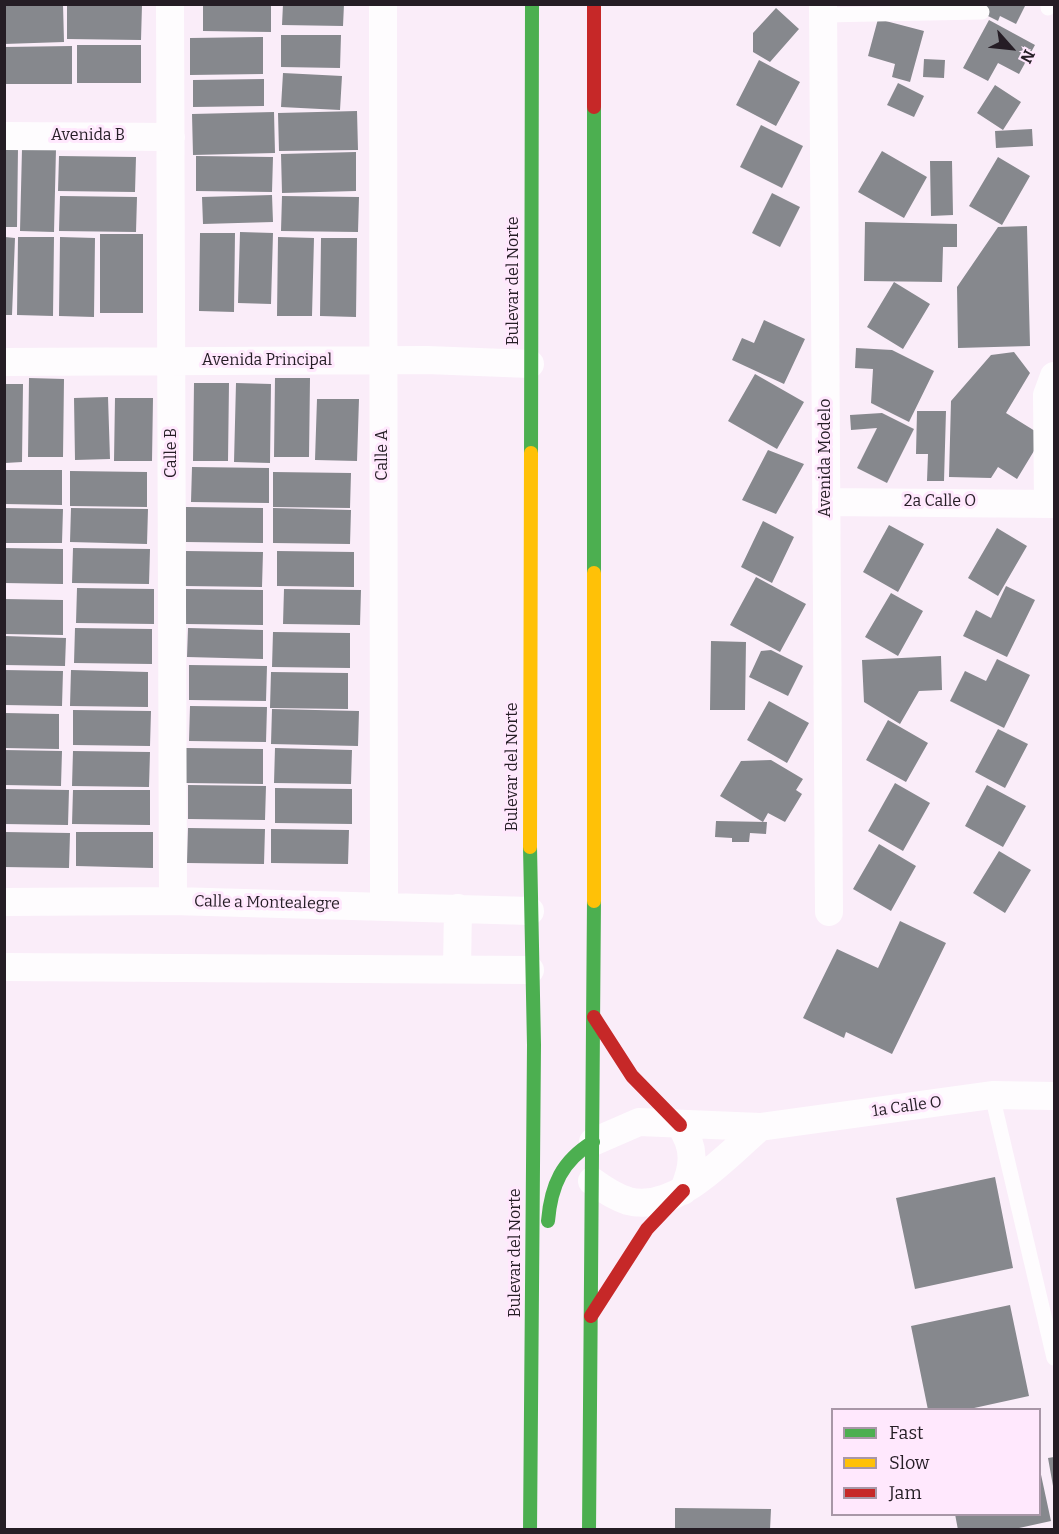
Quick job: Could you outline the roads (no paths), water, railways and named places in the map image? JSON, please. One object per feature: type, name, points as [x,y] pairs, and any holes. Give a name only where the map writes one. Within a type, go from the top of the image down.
[{"type":"highway","name":"Bulevar del Norte","points":[[530,1530],[534,1045],[530,969],[532,4]]},
{"type":"highway","points":[[589,1530],[594,1017],[594,4]]},
{"type":"highway","points":[[594,1017],[628,1074],[660,1108],[680,1125]]},
{"type":"highway","points":[[534,1045],[544,1052],[548,1125]]},
{"type":"highway","points":[[532,1300],[540,1293],[543,1285],[554,1184],[561,1158],[592,1142]]},
{"type":"highway","points":[[561,1158],[591,1181]]},
{"type":"highway","points":[[590,1317],[622,1264],[647,1229],[683,1191]]},
{"type":"street","name":"Calle B","points":[[170,4],[173,901]]},
{"type":"street","name":"Calle A","points":[[383,4],[384,905]]},
{"type":"street","name":"Avenida Modelo","points":[[823,10],[829,912]]},
{"type":"street","name":"Avenida B","points":[[4,136],[171,137]]},
{"type":"street","name":"Avenida Principal","points":[[4,362],[383,360],[530,364]]},
{"type":"street","points":[[1051,503],[1047,395],[1054,376]]},
{"type":"street","name":"2a Calle O","points":[[826,502],[1051,503]]},
{"type":"street","name":"Calle a Montealegre","points":[[4,902],[173,901],[384,905],[530,911]]},
{"type":"street","points":[[457,969],[458,908]]},
{"type":"street","points":[[4,967],[530,969]]},
{"type":"street","name":"1a Calle O","points":[[592,1142],[639,1122],[760,1127],[992,1095],[1054,1096]]},
{"type":"street","points":[[680,1125],[690,1139],[694,1156],[691,1174],[683,1191]]},
{"type":"street","points":[[591,1181],[608,1192],[629,1201],[642,1202],[668,1198],[683,1191],[760,1127]]},
{"type":"lane","points":[[823,10],[982,12]]},
{"type":"lane","points":[[992,1095],[1054,1358]]}]
